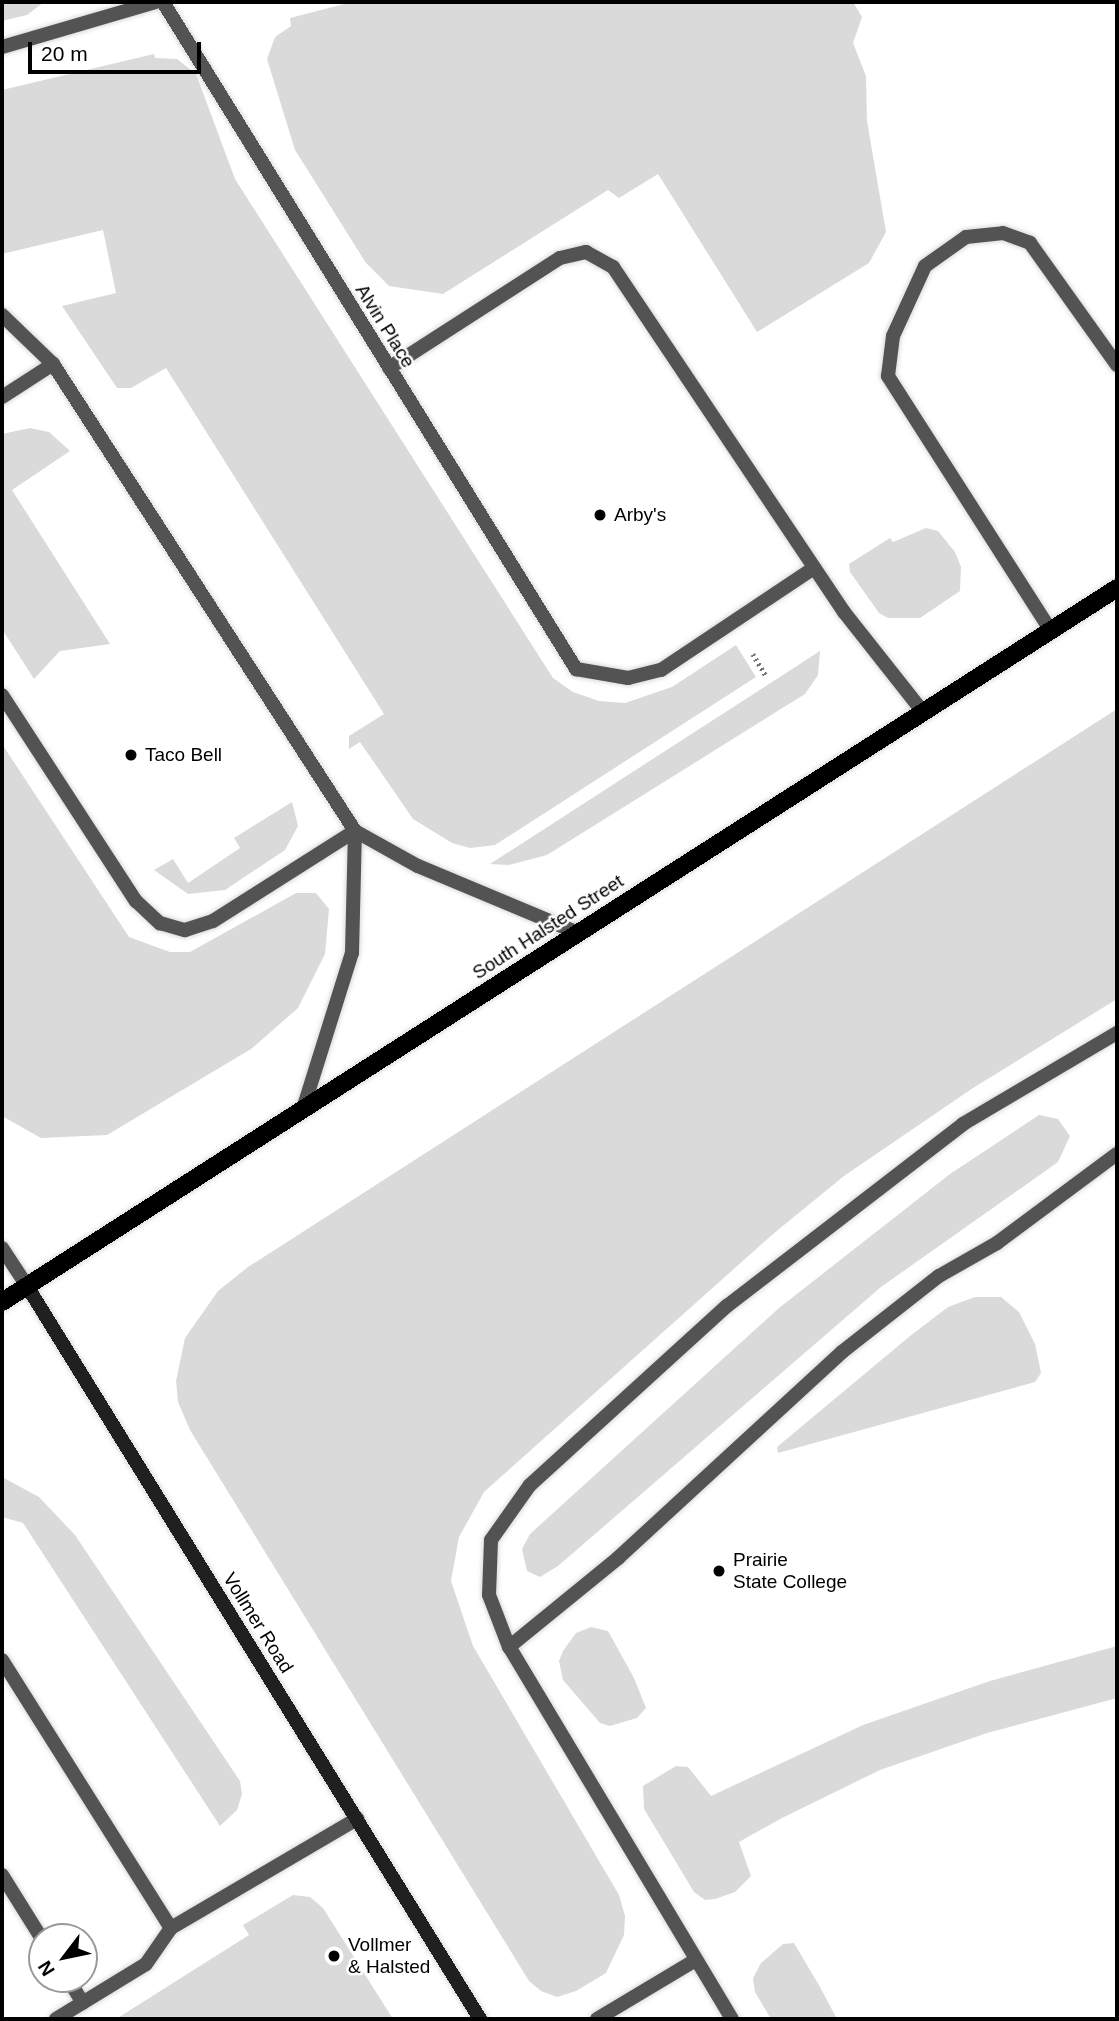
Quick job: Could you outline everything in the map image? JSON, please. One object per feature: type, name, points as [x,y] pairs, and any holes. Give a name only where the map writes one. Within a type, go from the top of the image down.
[{"type":"main road","name":"South Halsted Street","points":[[2,1302],[1117,588]]},
{"type":"main road","name":"Vollmer Road","points":[[27,1286],[480,2019]]},
{"type":"street","points":[[2,47],[156,2]]},
{"type":"street","name":"Alvin Place","points":[[163,2],[576,669],[628,678],[661,670],[814,568]]},
{"type":"street","points":[[1051,631],[888,376],[893,336],[925,266],[965,237],[1003,233],[1030,243],[1117,365]]},
{"type":"street","points":[[389,368],[560,258],[586,252],[613,267],[814,568],[923,712]]},
{"type":"street","points":[[2,315],[53,364],[355,831],[418,866],[578,933]]},
{"type":"street","points":[[2,397],[53,364]]},
{"type":"street","points":[[2,695],[136,901],[160,923],[185,930],[213,922],[355,831]]},
{"type":"street","points":[[303,1109],[352,953],[355,831]]},
{"type":"street","points":[[732,2019],[694,1961],[509,1647],[489,1595],[491,1540],[530,1485],[727,1306],[851,1206],[963,1124],[1117,1033]]},
{"type":"street","points":[[509,1647],[618,1558],[842,1352],[939,1276],[998,1242],[1117,1154]]},
{"type":"street","name":"Vollmer Road","points":[[2,1248],[27,1286]]},
{"type":"street","points":[[2,1660],[171,1928]]},
{"type":"street","points":[[56,2019],[146,1964],[171,1928],[357,1819]]},
{"type":"street","points":[[2,1875],[32,1923]]},
{"type":"street","points":[[597,2019],[694,1961]]},
{"type":"street","points":[[77,1993],[83,2003]]},
{"type":"shaded area","points":[[2,2],[44,2],[27,15],[2,21]]},
{"type":"shaded area","points":[[352,2],[853,2],[862,17],[853,43],[866,76],[867,121],[886,232],[869,263],[757,332],[658,174],[619,198],[608,190],[443,294],[389,286],[366,263],[295,150],[267,59],[275,37],[291,26],[290,18]]},
{"type":"shaded area","points":[[154,54],[155,58],[177,59],[196,74],[235,179],[553,678],[573,692],[599,701],[625,703],[672,687],[736,645],[756,677],[495,845],[470,848],[452,843],[413,819],[360,742],[349,749],[349,736],[384,714],[166,368],[131,388],[117,388],[62,306],[116,293],[103,230],[2,254],[2,90]]},
{"type":"shaded area","points":[[30,428],[49,432],[70,451],[12,490],[110,644],[60,651],[34,679],[2,629],[2,434]]},
{"type":"shaded area","points":[[926,528],[938,531],[955,552],[961,567],[960,591],[920,618],[888,618],[879,613],[850,572],[849,564],[890,538],[893,542]]},
{"type":"shaded area","points":[[820,651],[818,675],[805,694],[547,855],[509,865],[490,864]]},
{"type":"shaded area","points":[[1117,709],[1117,999],[973,1088],[844,1176],[773,1234],[484,1492],[459,1537],[451,1581],[473,1646],[619,1895],[625,1916],[624,1935],[606,1973],[576,1991],[557,1997],[541,1991],[529,1981],[190,1430],[178,1402],[176,1381],[185,1338],[218,1291],[248,1267]]},
{"type":"shaded area","points":[[2,744],[129,937],[170,952],[190,952],[296,893],[316,893],[329,909],[325,954],[298,1008],[251,1049],[107,1135],[41,1138],[2,1116]]},
{"type":"shaded area","points":[[292,802],[298,826],[285,850],[225,890],[188,894],[154,870],[173,859],[188,883],[240,848],[234,838]]},
{"type":"shaded area","points":[[1039,1115],[1058,1119],[1070,1136],[1058,1162],[881,1287],[558,1566],[540,1577],[527,1571],[522,1549],[530,1534],[779,1308],[950,1174]]},
{"type":"shaded area","points":[[975,1297],[1001,1297],[1019,1312],[1035,1344],[1041,1373],[1035,1382],[778,1453],[777,1447],[910,1336],[948,1307]]},
{"type":"shaded area","points":[[2,1477],[39,1497],[75,1535],[240,1781],[242,1794],[237,1810],[220,1826],[23,1523],[2,1517]]},
{"type":"shaded area","points":[[591,1627],[608,1631],[634,1678],[646,1708],[637,1718],[610,1726],[600,1723],[563,1680],[559,1661],[563,1651],[576,1633]]},
{"type":"shaded area","points":[[1117,1646],[1117,1698],[987,1733],[880,1770],[782,1818],[739,1842],[751,1876],[735,1892],[715,1899],[705,1900],[694,1892],[644,1809],[643,1786],[676,1766],[688,1767],[711,1796],[863,1725],[990,1681]]},
{"type":"shaded area","points":[[293,1895],[310,1897],[323,1908],[393,2019],[116,2019],[249,1935],[243,1925]]},
{"type":"shaded area","points":[[794,1943],[837,2019],[771,2019],[755,1992],[753,1978],[761,1963],[783,1944]]},
{"type":"place","name":"Arby's","points":[[600,515]]},
{"type":"place","name":"Taco Bell","points":[[131,755]]},
{"type":"place","name":"Prairie State College","points":[[719,1571]]},
{"type":"place","name":"Vollmer & Halsted","points":[[334,1956]]}]
